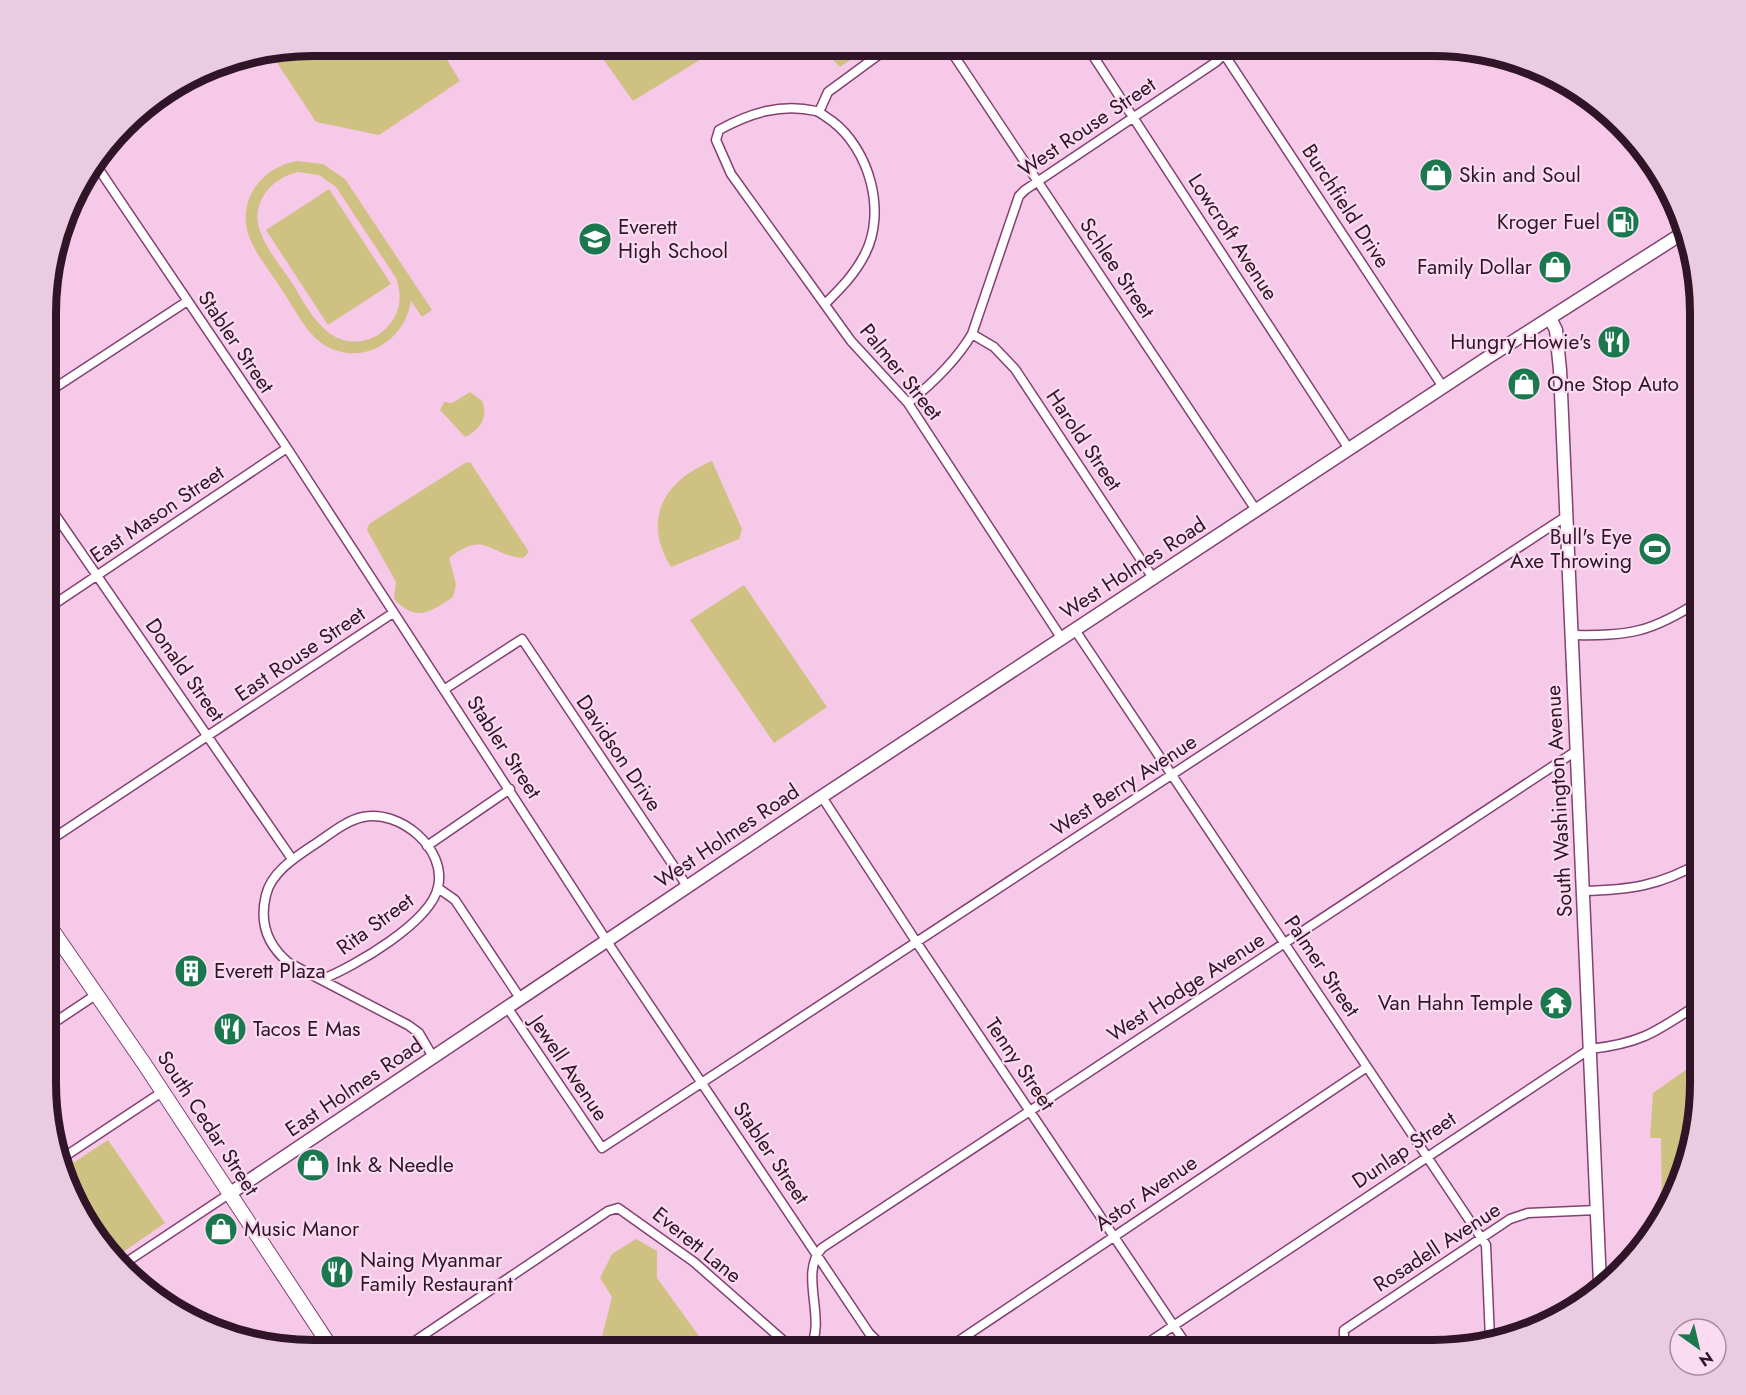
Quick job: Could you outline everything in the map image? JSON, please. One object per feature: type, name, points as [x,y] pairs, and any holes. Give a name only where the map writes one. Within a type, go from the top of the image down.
[{"type":"main road","name":"South Cedar Street","points":[[56,935],[326,1340]]},
{"type":"street","points":[[825,304],[852,277],[867,252],[873,225],[873,204],[864,158],[844,130],[819,112],[828,92],[877,56]]},
{"type":"street","name":"Schlee Street","points":[[954,56],[1256,510]]},
{"type":"street","name":"Lowcroft Avenue","points":[[1093,56],[1349,449]]},
{"type":"street","name":"West Rouse Street","points":[[908,403],[928,387],[961,352],[972,334],[1019,196],[1222,56]]},
{"type":"street","name":"Burchfield Drive","points":[[1225,56],[1443,387]]},
{"type":"street","name":"Palmer Street","points":[[819,112],[770,109],[753,112],[720,130],[716,140],[731,174],[851,341],[908,403],[1062,639]]},
{"type":"street","name":"Stabler Street","points":[[99,170],[186,302],[287,448],[607,940],[869,1333],[876,1340]]},
{"type":"street","name":"West Holmes Road","points":[[607,940],[1443,387],[1679,236]]},
{"type":"street","points":[[56,387],[186,302]]},
{"type":"street","name":"South Washington Avenue","points":[[1550,318],[1556,330],[1559,356],[1600,1278]]},
{"type":"street","name":"Harold Street","points":[[972,334],[994,347],[1014,369],[1154,578]]},
{"type":"street","name":"East Mason Street","points":[[56,603],[287,448]]},
{"type":"street","name":"Donald Street","points":[[56,516],[292,859]]},
{"type":"street","name":"West Berry Avenue","points":[[602,1148],[1565,517]]},
{"type":"street","points":[[1571,635],[1639,632],[1659,626],[1690,607]]},
{"type":"street","name":"East Rouse Street","points":[[56,836],[393,613]]},
{"type":"street","name":"Palmer Street","points":[[1075,630],[1482,1239],[1487,1250],[1490,1334]]},
{"type":"street","name":"Davidson Drive","points":[[445,689],[522,639],[687,886]]},
{"type":"street","name":"West Hodge Avenue","points":[[816,1254],[1576,751]]},
{"type":"street","points":[[427,846],[510,789]]},
{"type":"street","name":"Tenny Street","points":[[822,796],[917,943],[1184,1340]]},
{"type":"street","points":[[433,1057],[419,1033],[408,1025],[289,963],[269,942],[262,910],[267,890],[292,859],[350,821],[365,816],[386,817],[409,825],[427,846],[437,871],[438,888]]},
{"type":"street","points":[[1583,891],[1626,890],[1646,886],[1675,877],[1690,868]]},
{"type":"street","name":"Rita Street","points":[[323,979],[363,958],[420,918],[430,906],[438,888]]},
{"type":"street","name":"Jewell Avenue","points":[[438,888],[455,900],[520,998]]},
{"type":"street","name":"East Holmes Road","points":[[128,1261],[607,940]]},
{"type":"street","points":[[56,1021],[97,994]]},
{"type":"street","name":"Jewell Avenue","points":[[507,1006],[602,1148]]},
{"type":"street","name":"Dunlap Street","points":[[1152,1340],[1590,1049],[1622,1045],[1649,1036],[1690,1009]]},
{"type":"street","name":"Astor Avenue","points":[[960,1340],[1367,1067]]},
{"type":"street","points":[[66,1156],[162,1092]]},
{"type":"street","name":"Everett Lane","points":[[418,1340],[570,1236],[611,1209],[618,1208],[694,1262],[783,1340]]},
{"type":"street","name":"Rosadell Avenue","points":[[1344,1340],[1342,1336],[1344,1330],[1510,1219],[1528,1213],[1597,1210]]},
{"type":"street","points":[[814,1340],[816,1329],[813,1268],[816,1254]]},
{"type":"shaded area","points":[[296,56],[445,56],[460,81],[379,135],[316,122],[274,59]]},
{"type":"shaded area","points":[[601,56],[706,56],[633,101]]},
{"type":"shaded area","points":[[829,56],[856,56],[840,67]]},
{"type":"shaded area","points":[[297,161],[323,164],[345,179],[432,310],[422,317],[411,301],[401,327],[380,346],[368,351],[340,352],[326,346],[313,336],[257,253],[246,225],[246,212],[254,188],[272,171]],"holes":[[[298,172],[319,175],[336,187],[398,284],[400,296],[393,320],[380,333],[366,340],[349,341],[337,338],[318,323],[270,251],[258,223],[258,212],[264,194],[279,180]]]},
{"type":"shaded area","points":[[329,189],[391,284],[328,325],[266,230]]},
{"type":"shaded area","points":[[470,392],[482,401],[484,418],[475,431],[465,437],[440,410],[444,402],[452,403]]},
{"type":"shaded area","points":[[712,461],[742,529],[739,539],[671,567],[662,549],[658,533],[658,517],[663,503],[670,490],[682,479]]},
{"type":"shaded area","points":[[470,462],[529,552],[523,558],[479,544],[471,545],[449,558],[456,584],[453,597],[424,613],[410,611],[394,599],[396,582],[367,530],[369,524]]},
{"type":"shaded area","points":[[744,585],[827,707],[774,743],[690,620]]},
{"type":"shaded area","points":[[1690,1067],[1690,1099],[1686,1133],[1677,1165],[1662,1200],[1661,1138],[1650,1138],[1653,1093]]},
{"type":"shaded area","points":[[108,1140],[165,1223],[121,1254],[90,1211],[69,1166]]},
{"type":"shaded area","points":[[636,1239],[657,1251],[657,1278],[702,1340],[601,1340],[612,1297],[600,1278],[612,1254]]},
{"type":"place","name":"Skin and Soul","points":[[1436,175]]},
{"type":"place","name":"Kroger Fuel","points":[[1623,222]]},
{"type":"place","name":"Everett High School","points":[[595,239]]},
{"type":"place","name":"Family Dollar","points":[[1555,267]]},
{"type":"place","name":"Hungry Howie's","points":[[1614,342]]},
{"type":"place","name":"One Stop Auto","points":[[1524,384]]},
{"type":"place","name":"Bull's Eye Axe Throwing","points":[[1655,549]]},
{"type":"place","name":"Everett Plaza","points":[[191,971]]},
{"type":"place","name":"Van Hahn Temple","points":[[1556,1003]]},
{"type":"place","name":"Tacos E Mas","points":[[230,1029]]},
{"type":"place","name":"Ink & Needle","points":[[313,1165]]},
{"type":"place","name":"Music Manor","points":[[221,1229]]},
{"type":"place","name":"Naing Myanmar Family Restaurant","points":[[337,1272]]}]
